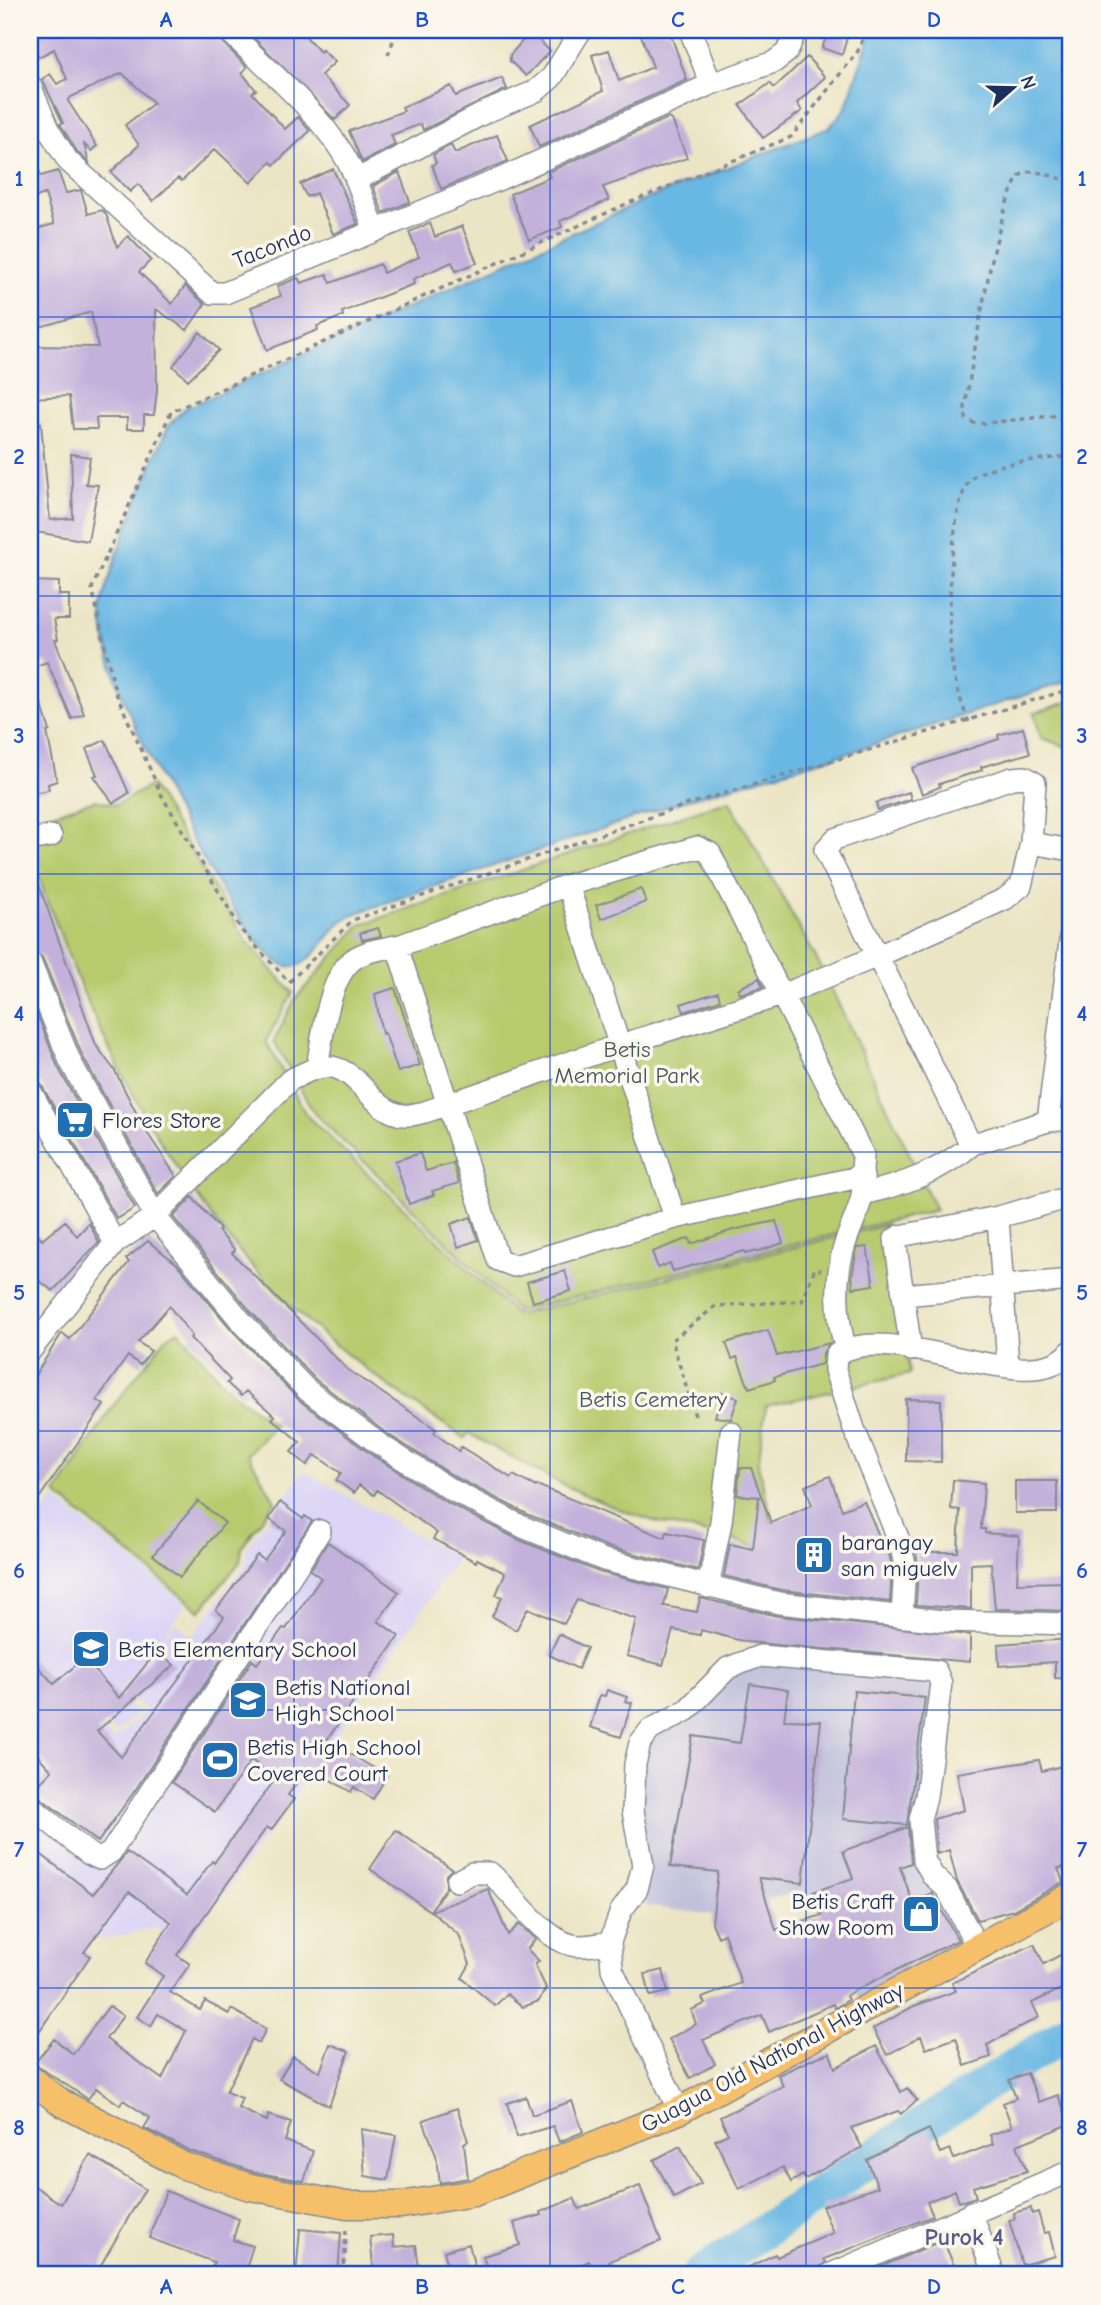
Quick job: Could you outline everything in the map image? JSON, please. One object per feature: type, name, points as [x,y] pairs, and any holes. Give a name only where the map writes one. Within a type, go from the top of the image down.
[{"type":"main road","name":"Guagua Old National Highway","points":[[30,2079],[62,2103],[184,2166],[250,2186],[347,2205],[401,2205],[474,2193],[679,2111],[1071,1896]]},
{"type":"street","points":[[228,30],[287,87],[331,136],[356,180],[376,231],[711,84],[774,62],[787,52],[796,30]]},
{"type":"street","points":[[356,180],[485,112],[516,102],[536,91],[552,77],[581,30]]},
{"type":"street","points":[[690,30],[711,84]]},
{"type":"street","name":"Tacondo","points":[[30,85],[48,129],[68,161],[212,293],[225,293],[376,231]]},
{"type":"street","points":[[30,1351],[115,1243],[155,1216],[290,1080],[317,1068],[332,1067],[346,1073],[386,1109],[403,1116],[449,1105],[617,1046],[782,995],[878,956],[1005,899],[1021,886],[1031,843],[1035,783],[1025,777],[1012,778],[835,839],[825,850],[878,956],[969,1141],[974,1143]]},
{"type":"street","points":[[30,840],[51,836]]},
{"type":"street","points":[[1031,843],[1071,850]]},
{"type":"street","points":[[317,1068],[331,1002],[343,971],[350,961],[568,885],[697,847],[703,848],[710,853],[863,1155],[862,1194],[842,1253],[840,1275],[840,1330],[846,1348]]},
{"type":"street","points":[[568,885],[617,1046],[675,1218]]},
{"type":"street","points":[[1048,1121],[1071,933]]},
{"type":"street","points":[[401,945],[399,953],[498,1260],[504,1264],[514,1266],[675,1218],[854,1178],[862,1172]]},
{"type":"street","points":[[30,962],[70,1061],[155,1216],[242,1321],[307,1390],[379,1444],[450,1489],[523,1527],[604,1560],[779,1603],[902,1618],[1071,1624]]},
{"type":"street","points":[[30,1090],[39,1130],[115,1243]]},
{"type":"street","points":[[862,1194],[890,1188],[932,1171],[955,1160],[974,1143],[1048,1121],[1071,1119]]},
{"type":"street","points":[[911,1350],[895,1239],[998,1217],[1071,1197]]},
{"type":"street","points":[[998,1217],[1007,1366]]},
{"type":"street","points":[[903,1296],[1071,1280]]},
{"type":"street","points":[[902,1618],[905,1565],[900,1543],[854,1429],[835,1370],[836,1355],[846,1348],[870,1343],[1007,1366],[1044,1367],[1064,1360],[1071,1351]]},
{"type":"street","points":[[708,1587],[721,1522],[731,1432]]},
{"type":"street","points":[[30,1806],[89,1854],[100,1859],[111,1853],[320,1531]]},
{"type":"street","points":[[679,2111],[612,1969],[610,1942],[621,1911],[637,1889],[643,1865],[633,1811],[635,1764],[640,1744],[650,1730],[687,1710],[728,1668],[760,1656],[936,1671],[941,1683],[926,1797],[920,1819],[924,1860],[933,1876],[947,1889],[977,1947]]},
{"type":"street","points":[[457,1881],[472,1873],[490,1873],[515,1902],[569,1945],[610,1942]]},
{"type":"street","points":[[829,2275],[1071,2171]]},
{"type":"street","points":[[971,2212],[994,2275]]},
{"type":"path","points":[[388,55],[397,30]]},
{"type":"path","points":[[866,30],[858,51],[791,137],[624,205],[171,412],[92,588],[115,691],[162,796],[242,931],[289,982],[353,920],[689,804],[969,722],[1071,689]]},
{"type":"path","points":[[1071,183],[1033,172],[1022,173],[1015,180],[999,225],[965,419],[976,425],[1071,414]]},
{"type":"path","points":[[969,722],[951,658],[950,631],[955,521],[963,489],[973,476],[993,468],[1071,456]]},
{"type":"path","points":[[695,1416],[672,1340],[716,1306],[802,1301],[815,1268],[840,1275]]},
{"type":"path","points":[[344,2275],[347,2205]]},
{"type":"shaded area","name":"Betis National High School","points":[[304,1471],[458,1558],[268,1834],[186,1944],[156,1928],[99,1940],[30,1890],[30,1785],[96,1721],[114,1740],[147,1710],[123,1691],[175,1623],[193,1636],[246,1563],[247,1547]]},
{"type":"shaded area","name":"Betis Elementary School","points":[[55,1499],[187,1604],[119,1693],[138,1713],[116,1733],[98,1714],[30,1782],[30,1529]]},
{"type":"shaded area","points":[[747,1651],[948,1670],[924,1825],[927,1838],[979,1938],[859,1999],[828,1919],[795,1892],[714,1915],[647,1906],[625,1788],[631,1745],[682,1711]]},
{"type":"green space","points":[[1071,701],[1071,748],[1041,738],[1034,713]]},
{"type":"green space","name":"Betis Cemetery","points":[[151,785],[247,942],[293,993],[266,1041],[306,1115],[516,1315],[886,1225],[910,1374],[766,1406],[758,1464],[778,1545],[774,1554],[744,1543],[666,1524],[603,1503],[468,1433],[465,1438],[333,1343],[292,1307],[222,1230],[159,1139],[107,1043],[65,947],[33,853],[30,821],[95,800],[116,805]]},
{"type":"green space","name":"Betis Memorial Park","points":[[729,800],[821,967],[936,1210],[517,1311],[314,1113],[274,1041],[295,999],[360,925]]},
{"type":"green space","points":[[178,1330],[230,1391],[275,1425],[248,1454],[275,1501],[242,1547],[240,1562],[200,1611],[56,1494],[111,1409],[166,1338]]},
{"type":"water","points":[[872,30],[1071,30],[1071,680],[854,751],[689,799],[365,910],[341,922],[312,955],[299,965],[291,967],[272,957],[248,930],[194,844],[129,712],[106,642],[102,614],[110,577],[169,425],[184,409],[654,196],[829,128],[845,109]]},
{"type":"building","points":[[36,30],[215,30],[219,39],[247,67],[242,73],[256,90],[252,93],[285,129],[298,117],[310,131],[274,165],[271,162],[251,183],[215,149],[182,181],[178,178],[153,201],[138,184],[130,192],[111,172],[139,145],[125,125],[154,103],[122,73],[71,97],[68,101],[97,146],[91,151],[84,144],[89,163],[78,153],[60,124],[63,123],[42,79],[50,74],[57,84],[67,79],[54,49],[39,57],[30,40],[30,33]]},
{"type":"building","points":[[246,30],[300,30],[320,52],[322,50],[335,62],[321,75],[350,105],[335,120]]},
{"type":"building","points":[[639,30],[669,30],[687,80],[539,147],[530,125],[603,91],[592,55],[609,50],[619,81],[653,67]]},
{"type":"building","points":[[829,30],[848,34],[842,55],[822,48]]},
{"type":"building","points":[[530,32],[550,51],[526,76],[510,61],[510,55]]},
{"type":"building","points":[[807,57],[825,77],[797,103],[802,111],[763,138],[740,105],[770,83],[774,88]]},
{"type":"building","points":[[502,78],[507,89],[423,130],[421,124],[391,135],[395,145],[362,162],[349,131],[404,111],[402,107],[451,86],[456,96]]},
{"type":"building","points":[[668,118],[672,120],[687,158],[603,187],[609,200],[560,221],[562,227],[529,240],[510,194],[550,177],[548,172]]},
{"type":"building","points":[[497,135],[508,161],[441,189],[432,165],[436,163],[433,155],[451,145],[455,153]]},
{"type":"building","points":[[30,149],[41,176],[58,171],[66,193],[81,190],[88,214],[102,210],[106,214],[117,247],[128,236],[151,260],[139,272],[172,304],[185,286],[205,304],[187,330],[156,309],[157,390],[154,415],[144,415],[144,429],[127,429],[127,418],[96,418],[97,429],[73,429],[69,396],[30,398],[30,346],[98,347],[91,312],[30,330],[30,231],[54,224],[45,194],[30,199]]},
{"type":"building","points":[[333,169],[358,224],[333,234],[316,193],[307,197],[300,184]]},
{"type":"building","points":[[399,172],[410,202],[383,213],[373,186]]},
{"type":"building","points":[[430,223],[435,237],[462,226],[477,263],[456,271],[452,262],[413,279],[414,284],[342,312],[343,316],[317,326],[318,330],[267,350],[251,307],[281,296],[277,286],[298,278],[301,283],[327,274],[331,283],[380,264],[383,273],[419,257],[409,232]]},
{"type":"building","points":[[200,332],[219,350],[188,380],[173,366]]},
{"type":"building","points":[[30,423],[41,423],[50,520],[73,518],[71,454],[90,457],[86,484],[98,485],[88,541],[30,531]]},
{"type":"building","points":[[30,581],[59,582],[59,595],[69,595],[69,619],[54,619],[58,639],[55,640],[84,714],[72,719],[47,662],[30,668]]},
{"type":"building","points":[[30,677],[33,677],[50,731],[47,732],[57,781],[48,784],[49,790],[33,793],[30,772]]},
{"type":"building","points":[[1023,728],[1030,753],[981,767],[982,770],[939,784],[940,787],[922,794],[912,768],[999,739],[998,735]]},
{"type":"building","points":[[105,740],[129,793],[113,803],[94,776],[97,775],[86,749]]},
{"type":"building","points":[[909,792],[911,799],[878,810],[876,803]]},
{"type":"building","points":[[34,871],[96,1045],[115,1071],[144,1128],[176,1176],[158,1194],[82,1055],[42,957],[30,949],[30,872]]},
{"type":"building","points":[[641,889],[646,902],[601,919],[596,905]]},
{"type":"building","points":[[378,928],[381,936],[362,940],[360,933]]},
{"type":"building","points":[[759,978],[763,987],[740,994],[738,989]]},
{"type":"building","points":[[395,988],[420,1065],[398,1072],[385,1033],[382,1034],[375,994]]},
{"type":"building","points":[[718,992],[720,1000],[684,1012],[681,1004]]},
{"type":"building","points":[[30,996],[58,1067],[135,1208],[117,1219],[30,1069]]},
{"type":"building","points":[[420,1153],[426,1171],[453,1163],[459,1183],[432,1191],[434,1195],[409,1204],[395,1161]]},
{"type":"building","points":[[192,1197],[235,1250],[232,1253],[348,1370],[436,1429],[434,1433],[459,1451],[461,1447],[511,1478],[513,1475],[536,1487],[537,1485],[665,1538],[667,1532],[704,1540],[698,1570],[608,1547],[529,1515],[457,1478],[386,1433],[316,1380],[251,1312],[173,1217]]},
{"type":"building","points":[[471,1217],[478,1240],[458,1247],[451,1224]]},
{"type":"building","points":[[65,1221],[77,1236],[89,1223],[99,1242],[53,1291],[30,1274],[30,1226],[42,1240]]},
{"type":"building","points":[[776,1221],[783,1243],[762,1250],[745,1254],[744,1251],[673,1271],[670,1263],[658,1268],[652,1252],[689,1238],[691,1244],[733,1230]]},
{"type":"building","points":[[148,1241],[177,1264],[232,1330],[299,1400],[372,1455],[444,1501],[517,1539],[599,1572],[668,1589],[664,1606],[697,1612],[700,1598],[778,1616],[970,1635],[970,1662],[746,1642],[701,1630],[700,1635],[673,1630],[663,1665],[627,1656],[636,1619],[577,1600],[564,1624],[528,1608],[516,1630],[492,1616],[502,1597],[496,1595],[505,1573],[477,1559],[476,1562],[433,1539],[437,1533],[377,1490],[374,1495],[359,1485],[354,1493],[336,1480],[341,1473],[315,1455],[307,1465],[291,1452],[300,1442],[272,1419],[275,1416],[246,1391],[241,1396],[227,1383],[230,1380],[190,1338],[192,1336],[169,1306],[138,1342],[151,1351],[140,1365],[128,1356],[97,1400],[104,1405],[30,1511],[30,1383],[62,1333],[70,1339],[129,1262],[126,1259]]},
{"type":"building","points":[[867,1247],[874,1285],[853,1288],[852,1276],[857,1248]]},
{"type":"building","points":[[565,1271],[571,1291],[533,1302],[527,1282]]},
{"type":"building","points":[[768,1330],[777,1356],[830,1343],[823,1353],[822,1364],[774,1377],[775,1380],[749,1388],[737,1357],[732,1359],[726,1343]]},
{"type":"building","points":[[722,1393],[738,1398],[731,1419],[715,1417]]},
{"type":"building","points":[[906,1399],[941,1400],[941,1462],[906,1461]]},
{"type":"building","points":[[740,1468],[751,1468],[771,1523],[812,1505],[805,1486],[830,1476],[842,1510],[864,1501],[882,1543],[885,1542],[892,1566],[890,1602],[781,1590],[724,1576],[730,1544],[753,1549],[759,1497],[737,1495]]},
{"type":"building","points":[[953,1480],[984,1483],[981,1529],[985,1529],[985,1533],[1019,1536],[1017,1583],[1071,1582],[1071,1611],[995,1609],[991,1563],[971,1564],[971,1609],[916,1605],[916,1552],[958,1552],[960,1510],[951,1509]]},
{"type":"building","points":[[1015,1481],[1057,1481],[1057,1513],[1015,1513]]},
{"type":"building","points":[[198,1501],[225,1523],[180,1577],[153,1555]]},
{"type":"building","points":[[280,1502],[303,1519],[305,1516],[312,1521],[136,1789],[98,1842],[38,1796],[30,1793],[52,1771],[30,1747],[30,1658],[54,1684],[84,1658],[119,1698],[157,1651],[174,1665],[97,1731],[121,1757],[224,1617],[216,1610],[257,1555],[264,1560],[286,1531],[269,1519]]},
{"type":"building","points":[[328,1542],[399,1592],[378,1621],[399,1636],[327,1740],[387,1776],[373,1799],[354,1787],[351,1792],[308,1767],[288,1795],[294,1799],[271,1830],[267,1827],[177,1955],[190,1964],[170,1992],[200,2010],[205,2001],[229,2014],[231,2009],[266,2029],[259,2043],[252,2039],[226,2092],[242,2098],[238,2108],[267,2121],[268,2115],[291,2122],[285,2141],[313,2151],[304,2181],[254,2172],[190,2151],[144,2128],[150,2118],[123,2100],[120,2105],[96,2088],[88,2099],[34,2064],[54,2039],[73,2054],[109,2006],[123,2016],[106,2039],[162,2079],[186,2031],[158,2014],[151,2026],[137,2017],[163,1976],[145,1963],[171,1922],[129,1892],[84,1952],[90,1956],[30,2045],[30,1846],[93,1894],[127,1852],[187,1895],[212,1861],[214,1863],[276,1778],[251,1760],[215,1812],[172,1782],[252,1660],[257,1664],[283,1628],[286,1629],[321,1578],[310,1570]]},
{"type":"building","points":[[559,1634],[587,1648],[578,1669],[549,1655]]},
{"type":"building","points":[[1071,1639],[1071,1679],[1055,1678],[1055,1662],[999,1666],[998,1644]]},
{"type":"building","points":[[750,1684],[788,1690],[784,1720],[821,1721],[803,1883],[759,1878],[776,1930],[822,1915],[813,1892],[853,1878],[843,1851],[908,1827],[911,1863],[900,1867],[913,1903],[932,1893],[958,1940],[853,1991],[846,1996],[848,2000],[835,2008],[833,2004],[769,2032],[762,2015],[703,2040],[715,2064],[690,2078],[669,2039],[696,2024],[691,2010],[705,2004],[702,1998],[741,1983],[724,1934],[718,1937],[712,1923],[718,1872],[670,1867],[693,1736],[740,1743]]},
{"type":"building","points":[[607,1690],[627,1697],[625,1701],[632,1703],[621,1737],[590,1727],[600,1695],[605,1696]]},
{"type":"building","points":[[854,1691],[925,1698],[907,1825],[843,1819]]},
{"type":"building","points":[[1039,1760],[1042,1771],[1062,1766],[1067,1788],[1071,1788],[1071,1866],[1058,1868],[1063,1882],[1013,1910],[978,1920],[957,1881],[949,1850],[937,1854],[934,1819],[964,1810],[957,1773]]},
{"type":"building","points":[[396,1830],[452,1869],[446,1875],[446,1888],[430,1911],[370,1869]]},
{"type":"building","points":[[488,1889],[508,1935],[519,1924],[536,1939],[527,1949],[539,1961],[535,1965],[546,1988],[539,2001],[523,2007],[507,1994],[495,2006],[462,1978],[470,1964],[459,1935],[431,1911]]},
{"type":"building","points":[[1034,1944],[1044,1964],[1071,1949],[1071,1984],[1032,2003],[1039,2017],[987,2045],[991,2057],[965,2066],[956,2038],[926,2049],[921,2036],[887,2055],[873,2029],[914,2006],[956,1991],[952,1983]]},
{"type":"building","points":[[663,1970],[668,1992],[650,1996],[645,1974]]},
{"type":"building","points":[[330,2044],[349,2051],[329,2106],[279,2079],[293,2056],[320,2072]]},
{"type":"building","points":[[876,2046],[901,2092],[907,2088],[917,2100],[901,2114],[898,2111],[851,2128],[862,2147],[805,2179],[803,2175],[791,2182],[783,2167],[739,2189],[715,2140],[728,2134],[720,2117],[783,2086],[778,2075],[817,2057],[830,2053],[835,2068]]},
{"type":"building","points":[[1027,2073],[1039,2102],[1058,2095],[1070,2124],[1017,2145],[1027,2171],[973,2187],[976,2197],[959,2202],[955,2190],[927,2202],[933,2216],[824,2259],[826,2262],[818,2268],[801,2275],[733,2275],[775,2254],[777,2257],[833,2233],[822,2206],[878,2187],[867,2160],[908,2139],[929,2129],[940,2153],[950,2149],[954,2159],[993,2144],[990,2135],[1012,2127],[1003,2103],[1016,2098],[1009,2080]]},
{"type":"building","points":[[526,2097],[532,2115],[572,2101],[583,2132],[559,2142],[553,2126],[517,2137],[507,2103]]},
{"type":"building","points":[[457,2108],[468,2141],[464,2143],[468,2178],[440,2183],[436,2155],[423,2120]]},
{"type":"building","points":[[361,2129],[396,2135],[388,2180],[365,2176]]},
{"type":"building","points":[[680,2146],[701,2184],[674,2198],[654,2160]]},
{"type":"building","points":[[90,2155],[145,2189],[95,2275],[30,2275],[30,2183],[61,2204]]},
{"type":"building","points":[[640,2186],[661,2241],[609,2261],[614,2275],[594,2275],[589,2261],[556,2275],[489,2275],[483,2256],[520,2245],[514,2223],[542,2215],[541,2212],[574,2198],[579,2209]]},
{"type":"building","points":[[166,2191],[239,2219],[233,2240],[253,2246],[244,2275],[211,2271],[214,2262],[149,2238]]},
{"type":"building","points":[[1031,2208],[1032,2214],[1038,2212],[1044,2233],[1049,2232],[1055,2256],[1022,2265],[1009,2220],[1015,2219],[1014,2213]]},
{"type":"building","points":[[300,2229],[341,2233],[338,2275],[296,2275]]},
{"type":"building","points":[[393,2235],[394,2247],[416,2245],[420,2275],[374,2275],[370,2237]]},
{"type":"building","points":[[943,2240],[958,2275],[880,2275],[878,2268]]},
{"type":"building","points":[[469,2244],[475,2268],[450,2274],[444,2251]]},
{"type":"waterway","points":[[699,2275],[902,2138],[1071,2030]]},
{"type":"place","name":"Flores Store","points":[[75,1120]]},
{"type":"place","name":"barangay san miguelv","points":[[814,1555]]},
{"type":"place","name":"Betis Elementary School","points":[[91,1649]]},
{"type":"place","name":"Betis National High School","points":[[248,1700]]},
{"type":"place","name":"Betis High School Covered Court","points":[[220,1760]]},
{"type":"place","name":"Betis Craft Show Room","points":[[921,1914]]},
{"type":"district","name":"Purok 4","points":[[964,2237]]}]
